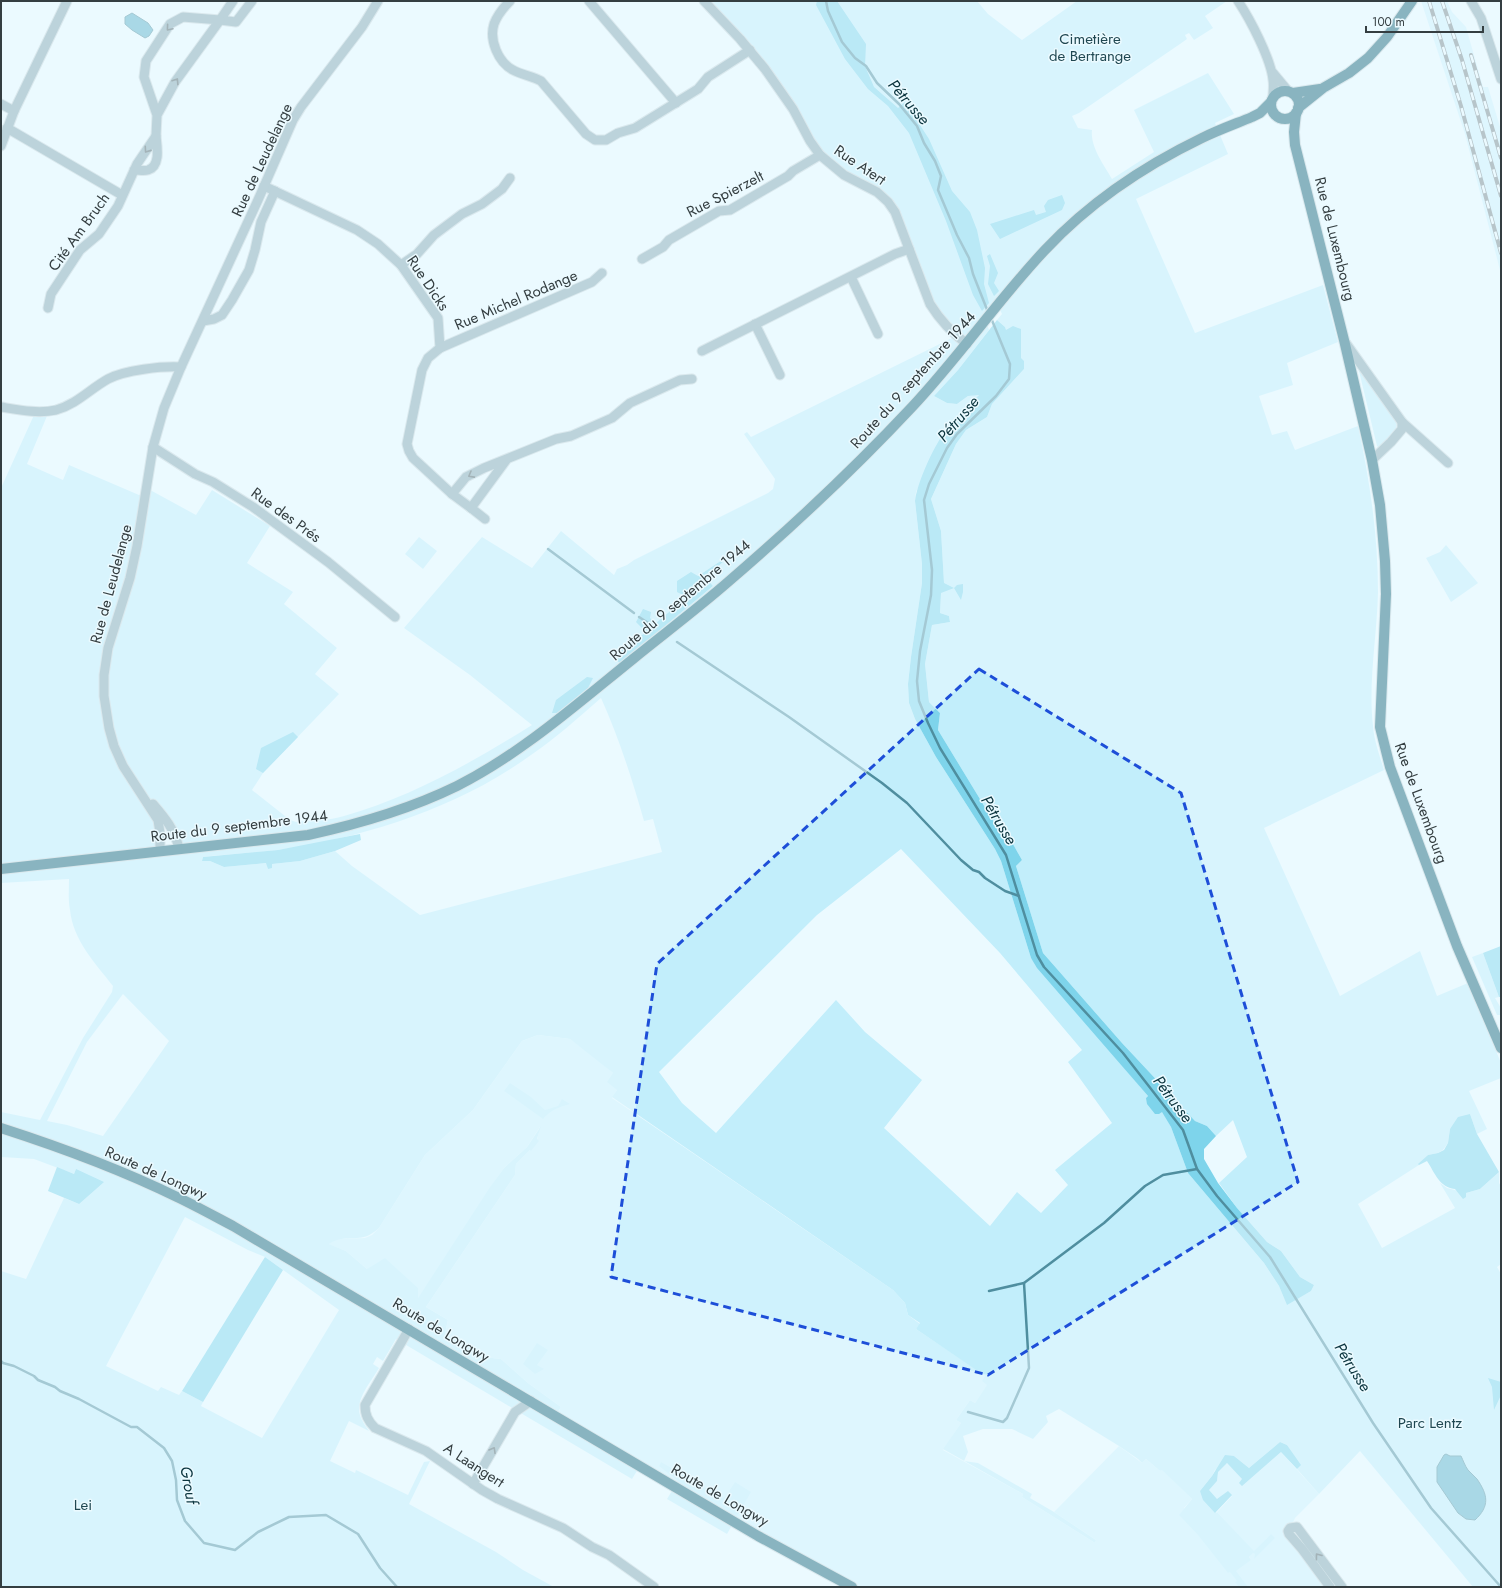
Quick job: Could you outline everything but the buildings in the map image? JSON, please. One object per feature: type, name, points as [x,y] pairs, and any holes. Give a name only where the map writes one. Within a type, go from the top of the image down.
[{"type":"main road","points":[[1323,88],[1278,92],[1272,99],[1271,110],[1277,116],[1289,118],[1323,88],[1359,66],[1387,37],[1412,1]]},
{"type":"main road","points":[[1291,92],[1298,100],[1297,110]]},
{"type":"main road","name":"Route du 9 septembre 1944","points":[[1,869],[178,848],[308,835],[347,827],[401,809],[456,786],[498,761],[541,733],[727,583],[867,455],[914,405],[1046,249],[1078,218],[1117,187],[1156,162],[1203,137],[1260,113],[1272,99]]},
{"type":"main road","name":"Rue de Luxembourg","points":[[1297,110],[1294,132],[1295,145],[1344,340],[1372,460],[1380,505],[1385,561],[1386,594],[1380,726],[1384,747],[1390,767],[1457,946],[1501,1048]]},
{"type":"main road","name":"Route du 9 septembre 1944","points":[[1252,117],[1277,116]]},
{"type":"main road","name":"Rue de Luxembourg","points":[[1277,116],[1295,145]]},
{"type":"main road","name":"Route de Longwy","points":[[1,1128],[99,1163],[176,1196],[240,1230],[758,1536],[852,1587]]},
{"type":"street","points":[[1,146],[14,111],[67,1]]},
{"type":"street","points":[[157,115],[175,82],[234,1]]},
{"type":"street","points":[[134,170],[149,170],[154,165],[157,155],[157,115],[144,77],[146,61],[170,24],[183,17],[236,22],[252,1]]},
{"type":"street","name":"Rue de Leudelange","points":[[160,850],[158,820],[123,766],[114,746],[109,728],[104,696],[104,675],[108,648],[130,578],[154,447],[164,408],[180,367],[203,321],[294,120],[301,107],[362,27],[378,1]]},
{"type":"street","points":[[510,1],[500,13],[494,24],[493,37],[497,54],[511,69],[522,75],[534,77],[541,81],[586,134],[595,140],[606,140],[618,133],[635,128],[698,89],[708,76],[750,50]]},
{"type":"street","points":[[589,1],[676,103]]},
{"type":"street","name":"Rue Atert","points":[[704,1],[750,50],[793,109],[810,141],[820,155],[844,175],[877,192],[888,202],[895,212],[923,288],[936,315],[956,336],[967,344]]},
{"type":"street","points":[[1239,1],[1251,22],[1272,72],[1274,81],[1272,99]]},
{"type":"street","points":[[1471,1],[1481,18],[1501,78]]},
{"type":"street","points":[[1272,72],[1291,92]]},
{"type":"street","points":[[1,104],[14,111]]},
{"type":"street","name":"Cité Am Bruch","points":[[7,128],[122,195]]},
{"type":"street","name":"Cité Am Bruch","points":[[48,308],[52,294],[80,250],[99,234],[118,206],[137,164],[156,136]]},
{"type":"street","name":"Rue Spierzelt","points":[[642,259],[663,247],[669,240],[719,211],[730,210],[788,176],[793,171],[820,155]]},
{"type":"street","points":[[401,265],[418,254],[434,235],[462,214],[482,204],[502,189],[510,178]]},
{"type":"street","name":"Rue Dicks","points":[[264,186],[357,230],[378,244],[401,265],[438,318],[440,348]]},
{"type":"street","name":"Rue de Leudelange","points":[[203,321],[214,319],[222,315],[249,270],[261,222],[276,191]]},
{"type":"street","points":[[702,351],[895,254],[909,249]]},
{"type":"street","name":"Rue Michel Rodange","points":[[440,348],[592,282],[602,273]]},
{"type":"street","points":[[851,277],[878,334]]},
{"type":"street","points":[[755,324],[780,375]]},
{"type":"street","name":"Rue de Luxembourg","points":[[1344,340],[1402,422],[1448,463]]},
{"type":"street","points":[[440,348],[428,358],[422,370],[407,444],[408,451],[413,458],[452,494],[485,519]]},
{"type":"street","points":[[1,407],[35,412],[55,410],[79,400],[109,378],[137,370],[166,366],[180,367]]},
{"type":"street","points":[[452,494],[466,478],[484,468],[556,440],[571,436],[612,418],[630,403],[680,380],[692,379]]},
{"type":"street","points":[[1372,460],[1392,442],[1402,429],[1402,422]]},
{"type":"street","name":"Rue des Prés","points":[[154,447],[195,474],[213,482],[253,507],[316,553],[395,617]]},
{"type":"street","points":[[471,508],[507,459]]},
{"type":"street","name":"Rue de Leudelange","points":[[136,786],[167,819],[176,835],[178,848]]},
{"type":"street","name":"A Laangert","points":[[409,1329],[365,1405],[365,1414],[369,1422],[375,1428],[426,1451],[473,1484],[498,1499],[563,1528],[609,1556],[654,1587]]},
{"type":"street","points":[[473,1484],[515,1412],[531,1401]]},
{"type":"street","points":[[1330,1587],[1289,1534],[1288,1531],[1290,1528],[1297,1527],[1342,1587]]},
{"type":"highlighted area","points":[[979,669],[1181,793],[1298,1182],[988,1375],[611,1277],[657,964]]},
{"type":"shaded area","points":[[817,1],[837,1],[866,44],[865,66],[874,87],[898,108],[905,102],[929,139],[952,191],[970,212],[977,230],[985,268],[984,284],[989,303],[982,311],[973,295],[946,221],[909,133],[888,106],[868,89],[845,59],[816,5]]},
{"type":"shaded area","points":[[1421,1],[1447,1],[1452,12],[1466,27],[1483,87],[1488,87],[1501,130],[1501,274],[1465,134]]},
{"type":"shaded area","points":[[132,13],[148,23],[153,30],[149,36],[145,38],[125,24],[125,17]]},
{"type":"shaded area","points":[[1062,195],[1065,203],[1062,210],[1000,239],[990,224],[1034,210],[1036,215],[1046,212],[1044,206],[1048,200]]},
{"type":"shaded area","points":[[990,254],[998,273],[994,283],[999,291],[994,296],[988,284],[990,266],[987,256]]},
{"type":"shaded area","points":[[997,320],[1005,327],[1006,330],[1013,326],[1021,329],[1021,358],[1024,361],[1024,369],[992,404],[987,417],[966,430],[956,444],[931,499],[941,531],[944,583],[954,588],[941,593],[940,613],[949,616],[950,622],[932,625],[925,664],[929,702],[940,713],[938,730],[1000,832],[1009,833],[1009,837],[1022,860],[1016,866],[1043,953],[1122,1043],[1195,1121],[1207,1126],[1216,1136],[1204,1149],[1204,1159],[1218,1183],[1237,1208],[1267,1242],[1281,1251],[1300,1277],[1314,1285],[1311,1291],[1287,1305],[1279,1286],[1264,1263],[1188,1173],[1171,1127],[1162,1112],[1155,1114],[1147,1104],[1146,1098],[1148,1096],[1037,968],[1031,958],[1001,861],[995,849],[936,757],[915,719],[909,703],[908,684],[922,583],[922,564],[915,501],[919,483],[938,441],[956,418],[979,395],[968,396],[957,404],[947,403],[934,396],[958,370]]},
{"type":"shaded area","points":[[731,554],[706,578],[713,586],[620,663],[616,660],[623,649],[646,632],[636,622],[643,609],[651,612],[650,618],[656,623],[687,597],[677,592],[677,581],[691,572],[698,576]]},
{"type":"shaded area","points":[[963,584],[961,600],[954,588],[957,585]]},
{"type":"shaded area","points":[[587,677],[593,678],[588,688],[557,713],[552,713],[556,700]]},
{"type":"shaded area","points":[[293,732],[298,737],[263,773],[256,769],[261,748]]},
{"type":"shaded area","points":[[360,834],[361,840],[335,851],[300,861],[272,864],[272,868],[268,869],[266,863],[224,867],[210,861],[202,861],[203,857],[278,850]]},
{"type":"shaded area","points":[[1501,946],[1501,997],[1499,997],[1483,953]]},
{"type":"shaded area","points":[[538,1035],[570,1039],[591,1054],[613,1073],[617,1090],[612,1098],[893,1290],[905,1303],[908,1315],[920,1324],[916,1329],[986,1376],[988,1385],[975,1403],[970,1400],[956,1420],[961,1423],[943,1450],[1023,1494],[1022,1497],[1095,1543],[1096,1540],[1054,1512],[1119,1446],[1142,1463],[1146,1459],[1160,1471],[1162,1469],[1192,1499],[1184,1508],[1251,1560],[1249,1557],[1253,1552],[1255,1553],[1271,1534],[1254,1552],[1217,1512],[1232,1496],[1217,1499],[1208,1490],[1217,1481],[1218,1472],[1227,1463],[1242,1479],[1242,1485],[1281,1452],[1319,1494],[1295,1518],[1289,1531],[1330,1587],[852,1587],[675,1486],[672,1492],[637,1471],[640,1466],[556,1416],[561,1407],[528,1383],[501,1359],[484,1357],[445,1333],[448,1320],[426,1307],[515,1175],[516,1164],[530,1150],[537,1140],[540,1127],[527,1147],[504,1168],[418,1299],[367,1269],[346,1251],[328,1244],[337,1239],[365,1238],[372,1235],[379,1228],[425,1155],[473,1110],[522,1041]]},
{"type":"shaded area","points":[[1470,1114],[1477,1134],[1499,1172],[1480,1189],[1466,1193],[1466,1197],[1463,1199],[1455,1189],[1450,1188],[1441,1182],[1427,1161],[1419,1165],[1418,1164],[1428,1155],[1444,1150],[1448,1143],[1450,1129],[1458,1117]]},
{"type":"shaded area","points":[[57,1167],[74,1174],[76,1169],[104,1182],[79,1204],[48,1191]]},
{"type":"shaded area","points":[[265,1257],[283,1270],[203,1402],[182,1391]]},
{"type":"shaded area","points":[[1488,1378],[1501,1382],[1501,1395],[1494,1410],[1492,1387]]},
{"type":"shaded area","points":[[1280,1442],[1287,1445],[1301,1465],[1297,1469],[1281,1452],[1242,1486],[1239,1483],[1242,1479],[1227,1463],[1218,1472],[1217,1481],[1209,1490],[1217,1499],[1228,1491],[1232,1495],[1215,1513],[1203,1500],[1200,1491],[1212,1476],[1225,1455],[1234,1456],[1249,1468]]},
{"type":"shaded area","points":[[1446,1454],[1450,1456],[1461,1456],[1468,1470],[1481,1485],[1486,1500],[1483,1510],[1475,1520],[1466,1519],[1458,1513],[1437,1482],[1437,1467]]},
{"type":"green space","points":[[704,1],[977,1],[988,14],[1022,40],[1077,1],[1227,1],[1205,16],[1213,28],[1194,40],[1189,33],[1185,35],[1187,39],[1079,113],[1072,116],[1078,128],[1092,130],[1095,149],[1112,179],[1154,152],[1134,110],[1208,73],[1234,114],[1215,123],[1228,154],[1136,199],[1195,333],[1323,285],[1338,342],[1287,363],[1293,385],[1259,396],[1272,435],[1287,431],[1295,450],[1358,426],[1370,488],[1377,550],[1378,592],[1372,676],[1372,709],[1377,748],[1384,770],[1264,828],[1340,996],[1420,951],[1437,996],[1468,983],[1501,1063],[1501,1078],[1469,1091],[1487,1129],[1477,1134],[1470,1114],[1450,1129],[1448,1143],[1443,1150],[1438,1153],[1428,1155],[1419,1165],[1358,1204],[1382,1248],[1455,1208],[1440,1183],[1447,1188],[1466,1193],[1480,1189],[1499,1172],[1499,1183],[1501,1186],[1501,1264],[1497,1267],[1501,1274],[1501,1587],[1473,1587],[1360,1451],[1319,1494],[1297,1469],[1300,1465],[1287,1445],[1280,1442],[1249,1468],[1234,1456],[1215,1470],[1200,1491],[1216,1513],[1217,1512],[1254,1551],[1271,1534],[1275,1538],[1254,1559],[1255,1554],[1253,1553],[1249,1557],[1251,1560],[1236,1571],[1248,1587],[1239,1587],[1235,1582],[1237,1581],[1230,1572],[1228,1573],[1198,1535],[1179,1515],[1192,1499],[1162,1470],[1160,1471],[1146,1459],[1142,1463],[1119,1446],[1059,1409],[1046,1416],[1048,1422],[1033,1439],[1012,1429],[983,1429],[963,1436],[968,1452],[964,1461],[943,1449],[961,1423],[956,1420],[970,1400],[975,1403],[987,1385],[982,1381],[985,1376],[916,1329],[920,1323],[908,1315],[905,1303],[893,1290],[612,1097],[617,1090],[607,1082],[613,1073],[570,1039],[538,1035],[522,1041],[473,1110],[425,1155],[379,1228],[360,1238],[342,1239],[329,1244],[346,1251],[367,1269],[385,1258],[418,1288],[418,1298],[490,1187],[504,1168],[527,1147],[541,1126],[537,1139],[539,1141],[531,1151],[530,1150],[516,1164],[515,1175],[426,1307],[448,1320],[445,1333],[484,1357],[501,1359],[528,1383],[561,1407],[556,1415],[640,1466],[632,1479],[396,1339],[383,1361],[377,1357],[373,1364],[379,1368],[363,1393],[359,1413],[369,1431],[349,1421],[330,1461],[355,1473],[356,1470],[408,1495],[424,1462],[430,1461],[409,1504],[496,1552],[523,1570],[554,1587],[1,1587],[1,1271],[26,1279],[64,1198],[79,1204],[76,1169],[74,1174],[34,1159],[1,1157],[1,1112],[40,1120],[83,1038],[112,992],[113,986],[92,960],[75,931],[69,906],[69,879],[1,883],[1,488],[34,415],[47,416],[27,464],[63,480],[69,465],[139,495],[152,491],[196,515],[212,490],[270,526],[247,563],[293,592],[284,604],[337,648],[315,674],[339,694],[263,773],[252,790],[290,820],[296,822],[338,818],[393,799],[417,789],[464,765],[532,725],[470,675],[404,628],[482,537],[532,568],[561,531],[614,575],[617,569],[768,493],[773,489],[775,479],[744,434],[747,432],[751,437],[956,336],[936,315],[888,202],[832,165],[793,109]],"holes":[[[998,306],[1002,314],[997,320],[1005,327],[1006,331],[1021,329],[1021,358],[1024,369],[992,404],[987,417],[966,430],[956,444],[931,499],[941,531],[944,583],[941,593],[940,613],[949,616],[950,622],[932,625],[925,664],[929,702],[940,713],[938,730],[1000,832],[1009,833],[1009,837],[1022,860],[1016,866],[1043,953],[1122,1043],[1195,1121],[1207,1126],[1216,1136],[1233,1120],[1247,1157],[1219,1183],[1237,1208],[1267,1242],[1281,1251],[1300,1277],[1314,1285],[1311,1291],[1287,1304],[1279,1286],[1264,1263],[1188,1173],[1171,1127],[1162,1111],[1146,1098],[1148,1096],[1031,958],[1001,861],[995,849],[936,757],[915,719],[909,703],[908,684],[922,583],[922,564],[915,501],[916,492],[948,427],[980,394],[968,396],[957,404],[947,403],[934,396],[958,370],[989,330],[986,321]],[[728,556],[706,578],[713,586],[619,663],[623,649],[646,632],[650,618],[656,623],[688,597],[698,576]],[[601,698],[625,759],[644,821],[653,819],[662,852],[420,915],[352,866],[335,851],[300,861],[272,864],[268,869],[267,863],[224,867],[210,861],[202,861],[203,857],[278,850],[311,844],[344,837],[410,818],[442,805],[503,774],[558,735]],[[154,806],[178,848],[160,850]],[[901,849],[1000,953],[1082,1050],[1068,1062],[1112,1123],[1055,1170],[1068,1185],[1041,1213],[1017,1192],[990,1226],[884,1128],[922,1080],[865,1032],[836,1000],[716,1133],[682,1103],[659,1072],[817,915]],[[123,994],[169,1041],[103,1136],[67,1125],[47,1121],[87,1042]],[[185,1217],[248,1250],[265,1257],[339,1310],[262,1438],[201,1406],[203,1402],[182,1391],[179,1395],[161,1387],[158,1391],[106,1366]]]},
{"type":"green space","points":[[1360,369],[1396,419],[1397,424],[1395,431],[1381,446],[1378,447],[1359,371]]},
{"type":"green space","points":[[419,537],[437,551],[423,569],[405,554]]},
{"type":"green space","points":[[1446,545],[1478,583],[1451,602],[1426,558],[1440,552]]},
{"type":"green space","points":[[1483,953],[1499,997],[1495,998],[1501,1008],[1500,1015],[1497,1015],[1472,957]]},
{"type":"green space","points":[[510,1083],[531,1097],[545,1110],[558,1106],[562,1099],[570,1104],[555,1109],[543,1119],[504,1091]]},
{"type":"green space","points":[[537,1343],[548,1350],[537,1365],[544,1369],[535,1374],[523,1364]]},
{"type":"green space","points":[[964,1461],[978,1463],[1032,1494],[1030,1498],[1096,1540],[1095,1543],[1022,1497],[1023,1494]]},
{"type":"green space","points":[[661,1462],[723,1498],[735,1482],[751,1492],[727,1534],[667,1499],[678,1481],[659,1466]]},
{"type":"waterway","name":"Pétrusse","points":[[826,1],[828,11],[842,42],[855,58],[866,66],[877,83],[899,104],[917,126],[941,176],[938,190],[957,235],[969,258],[973,274],[988,312]]},
{"type":"waterway","name":"Pétrusse","points":[[991,318],[1010,364],[1009,379],[996,396],[957,434],[947,448],[929,484],[924,500],[932,570],[931,595],[920,651],[917,681],[919,701],[940,748],[1006,855],[1037,955],[1044,967],[1123,1053],[1183,1130],[1197,1169],[1217,1196],[1270,1257],[1373,1423],[1431,1508],[1501,1587]]},
{"type":"waterway","points":[[548,549],[634,613]]},
{"type":"waterway","points":[[639,617],[653,626]]},
{"type":"waterway","points":[[677,642],[789,717],[882,783],[907,803],[961,860],[973,870],[979,872],[985,878],[1005,891],[1019,896]]},
{"type":"waterway","points":[[989,1291],[1024,1283],[1104,1223],[1145,1186],[1163,1175],[1197,1169]]},
{"type":"waterway","points":[[968,1412],[1003,1422],[1007,1418],[1029,1368],[1024,1283]]},
{"type":"waterway","name":"Grouf","points":[[1,1361],[34,1376],[38,1380],[79,1399],[131,1427],[137,1427],[164,1448],[172,1461],[176,1480],[177,1500],[185,1521],[204,1543],[235,1550],[258,1532],[289,1517],[326,1515],[358,1534],[380,1568],[397,1587]]},
{"type":"railway","points":[[1429,1],[1461,106],[1501,253]]},
{"type":"railway","points":[[1442,1],[1462,60],[1501,196]]},
{"type":"railway","points":[[1471,55],[1501,158]]},
{"type":"park label","name":"Cimetière de Bertrange","points":[[1090,48]]},
{"type":"park label","name":"Parc Lentz","points":[[1430,1423]]},
{"type":"park label","name":"Lei","points":[[83,1505]]}]
